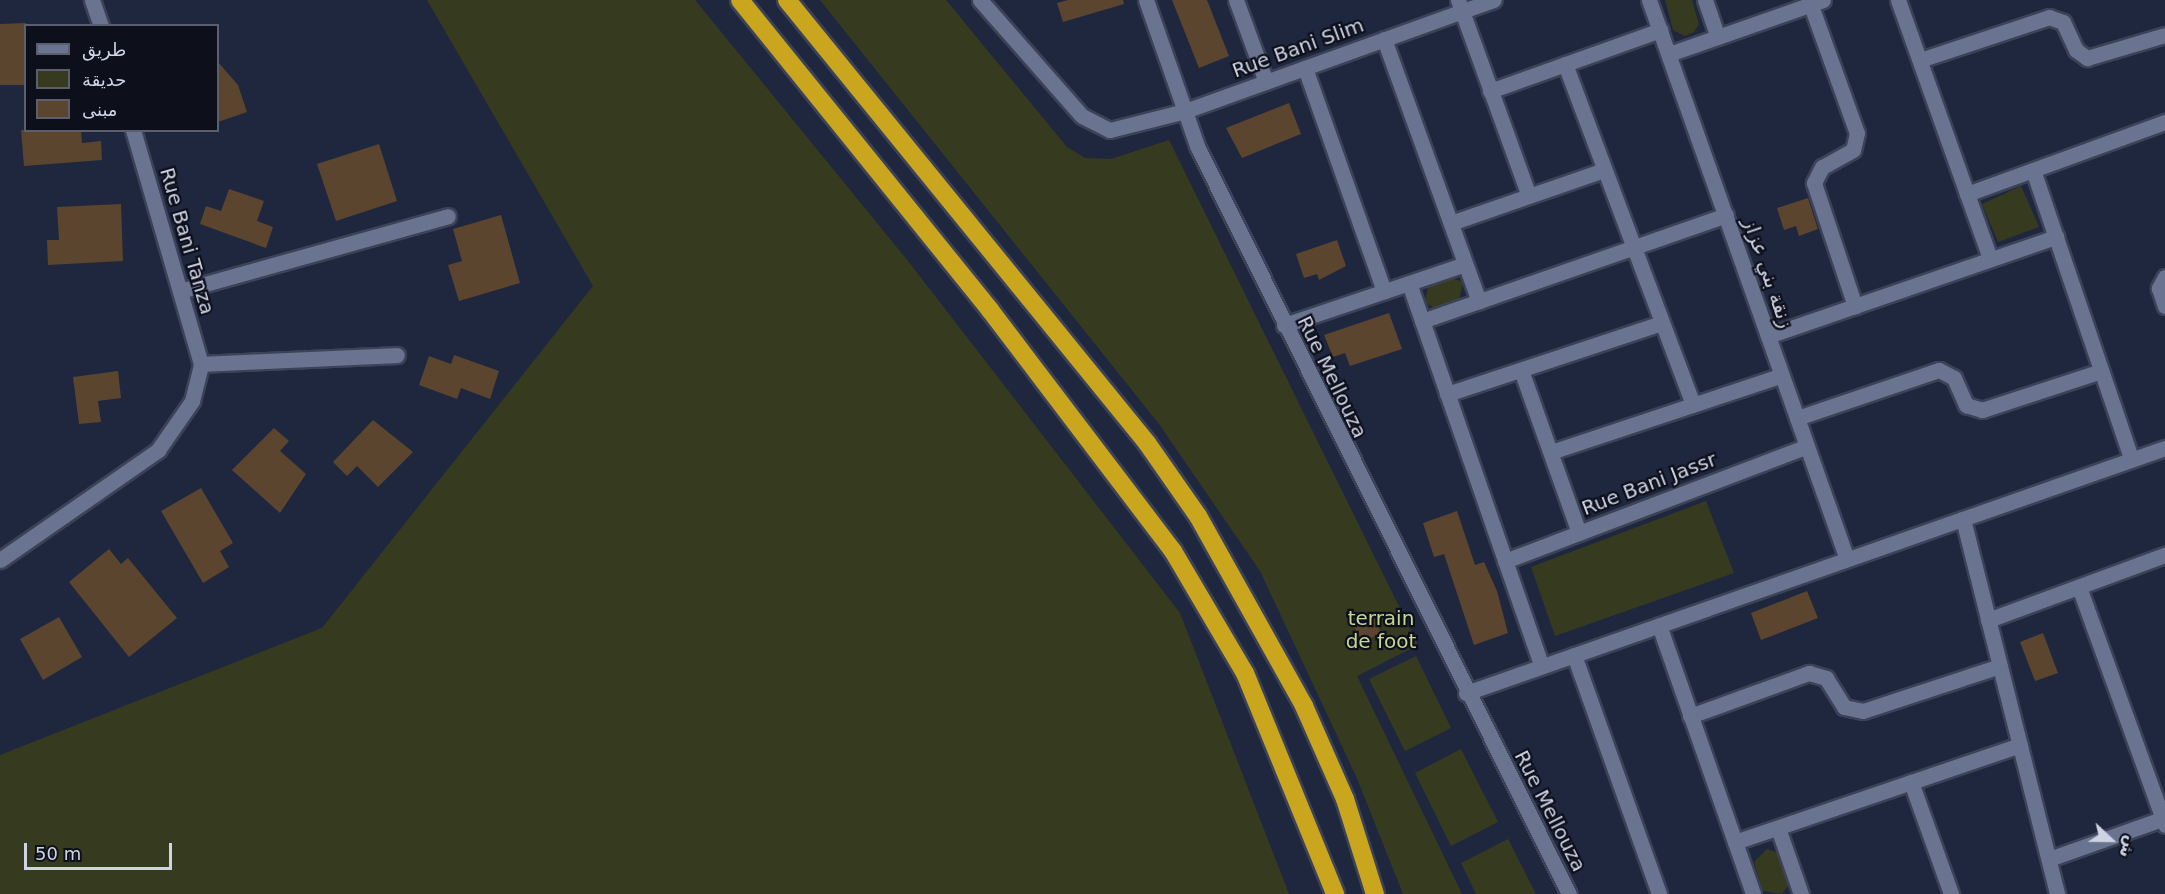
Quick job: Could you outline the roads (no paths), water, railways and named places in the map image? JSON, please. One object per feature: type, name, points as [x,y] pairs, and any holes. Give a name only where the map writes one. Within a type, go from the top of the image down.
[{"type":"highway","points":[[740,0],[990,310],[1173,551],[1245,673],[1335,894]]},
{"type":"highway","points":[[787,0],[1147,443],[1198,516],[1304,706],[1345,799],[1375,894]]},
{"type":"street","points":[[92,0],[100,24]]},
{"type":"street","points":[[980,0],[1094,126],[1110,130],[1185,111]]},
{"type":"street","name":"Rue Mellouza","points":[[1146,0],[1185,111],[1284,326],[1466,693],[1569,894]]},
{"type":"street","points":[[1236,0],[1266,82]]},
{"type":"street","name":"Rue Bani Slim","points":[[1185,111],[1384,39],[1460,6],[1494,0]]},
{"type":"street","name":"زنقة بني عزاز","points":[[1649,0],[1847,559]]},
{"type":"street","points":[[1705,0],[1718,37]]},
{"type":"street","points":[[1898,0],[1990,259]]},
{"type":"street","points":[[1669,54],[1814,1],[1857,133],[1853,150],[1822,167],[1814,183],[1854,306]]},
{"type":"street","points":[[1460,6],[1529,196]]},
{"type":"street","points":[[1920,60],[2049,17],[2063,22],[2076,50],[2087,58],[2165,35]]},
{"type":"street","points":[[1490,91],[1660,30]]},
{"type":"street","points":[[1384,39],[1479,301]]},
{"type":"street","points":[[1566,64],[1693,405]]},
{"type":"street","points":[[1305,68],[1384,291]]},
{"type":"street","points":[[1967,194],[2164,124]]},
{"type":"street","name":"Rue Bani Tanza","points":[[134,132],[201,364]]},
{"type":"street","points":[[1451,223],[1604,170]]},
{"type":"street","points":[[2033,170],[2132,460]]},
{"type":"street","points":[[1422,321],[1726,215]]},
{"type":"street","points":[[180,291],[448,216]]},
{"type":"street","points":[[1768,336],[2056,237]]},
{"type":"street","points":[[1284,326],[1465,264]]},
{"type":"street","points":[[2165,278],[2159,288],[2165,306]]},
{"type":"street","points":[[1409,283],[1542,666]]},
{"type":"street","points":[[1447,394],[1662,323]]},
{"type":"street","points":[[0,560],[158,450],[192,401],[201,364],[397,355]]},
{"type":"street","points":[[1521,369],[1579,533]]},
{"type":"street","points":[[1797,418],[1939,370],[1954,378],[1966,405],[1982,410],[2101,371]]},
{"type":"street","points":[[1551,452],[1782,375]]},
{"type":"street","name":"Rue Bani Jassr","points":[[1505,561],[1807,446]]},
{"type":"street","points":[[1466,693],[2165,448]]},
{"type":"street","points":[[1963,519],[2058,894]]},
{"type":"street","points":[[1988,620],[2165,555]]},
{"type":"street","points":[[2049,859],[2164,820],[2079,587]]},
{"type":"street","points":[[1659,626],[1753,894]]},
{"type":"street","points":[[1574,655],[1659,894]]},
{"type":"street","points":[[1690,716],[1809,673],[1826,678],[1844,707],[1863,711],[2000,666]]},
{"type":"street","points":[[1735,842],[2020,745]]},
{"type":"street","points":[[1911,782],[1951,894]]},
{"type":"street","points":[[1778,828],[1802,894]]},
{"type":"park label","name":"terrain de foot","points":[[1381,630]]}]
